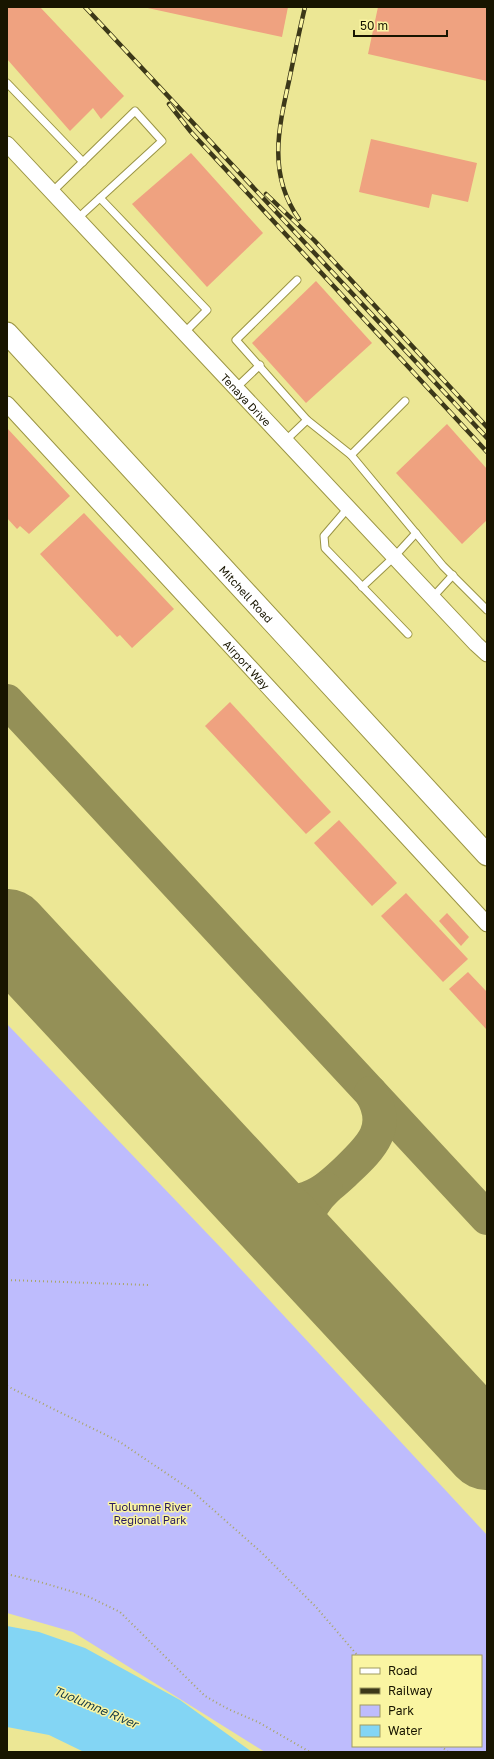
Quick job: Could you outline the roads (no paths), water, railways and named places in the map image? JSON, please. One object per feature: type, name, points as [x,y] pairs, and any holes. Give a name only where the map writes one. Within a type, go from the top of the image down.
[{"type":"main road","name":"Mitchell Road","points":[[7,333],[487,855]]},
{"type":"street","name":"Tenaya Drive","points":[[7,144],[432,598],[487,654]]},
{"type":"street","name":"Airport Way","points":[[7,404],[487,924]]},
{"type":"lane","points":[[7,83],[83,162]]},
{"type":"lane","points":[[52,192],[135,111],[162,141],[77,219]]},
{"type":"lane","points":[[100,198],[207,310],[184,333]]},
{"type":"lane","points":[[297,280],[236,340],[307,420],[351,456],[453,575],[487,610]]},
{"type":"lane","points":[[236,388],[260,366]]},
{"type":"lane","points":[[351,456],[405,401]]},
{"type":"lane","points":[[285,441],[307,420]]},
{"type":"lane","points":[[348,508],[324,536],[325,548],[408,634]]},
{"type":"lane","points":[[362,587],[394,557],[416,533]]},
{"type":"lane","points":[[432,598],[453,575]]},
{"type":"water","name":"Tuolumne River","points":[[7,1626],[39,1632],[85,1648],[180,1700],[252,1752],[84,1752],[49,1735],[7,1727]]},
{"type":"railway","points":[[85,7],[487,438]]},
{"type":"railway","points":[[299,219],[289,202],[283,186],[279,169],[278,152],[282,117],[305,7]]},
{"type":"railway","points":[[169,104],[191,132],[487,452]]},
{"type":"railway","points":[[266,194],[314,240],[487,427]]},
{"type":"park label","name":"Tuolumne River Regional Park","points":[[150,1512]]}]
